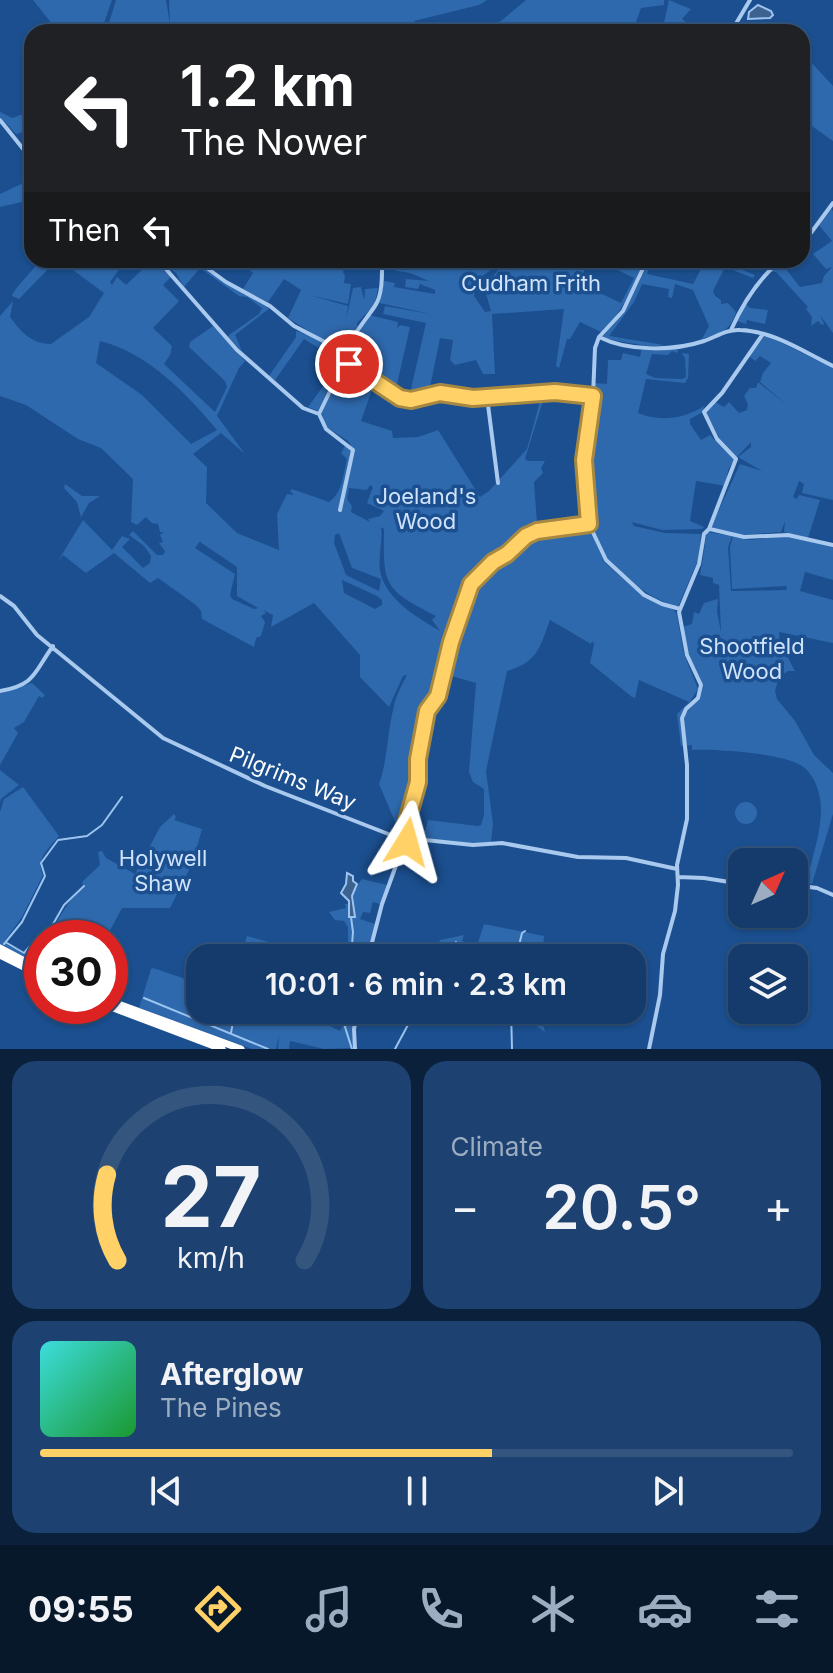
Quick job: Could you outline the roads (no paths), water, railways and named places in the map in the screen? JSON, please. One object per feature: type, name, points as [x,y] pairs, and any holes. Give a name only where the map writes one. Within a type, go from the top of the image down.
[{"type":"highway","points":[[0,948],[24,961]]},
{"type":"highway","points":[[0,955],[24,967]]},
{"type":"highway","points":[[128,1010],[241,1049]]},
{"type":"highway","points":[[128,1011],[222,1049]]},
{"type":"street","points":[[736,24],[750,0]]},
{"type":"street","points":[[0,120],[24,150]]},
{"type":"street","points":[[810,234],[833,203]]},
{"type":"street","points":[[165,268],[237,350],[303,408],[319,414],[326,429],[353,450],[340,510]]},
{"type":"street","points":[[207,268],[226,282],[257,297],[294,326],[323,341],[400,398],[411,400],[440,393],[473,398],[555,392],[593,396]]},
{"type":"street","points":[[319,414],[365,317],[376,305],[382,268]]},
{"type":"street","points":[[644,268],[623,311],[599,337],[595,348],[593,396],[584,460],[589,524],[606,560],[625,578],[644,595],[680,609]]},
{"type":"street","points":[[733,330],[741,306],[772,268]]},
{"type":"street","points":[[599,337],[653,349],[702,342],[733,330],[773,336],[833,366]]},
{"type":"street","points":[[649,1049],[660,995],[663,954],[678,892],[677,869],[687,809],[687,765],[682,718],[686,709],[698,698],[701,685],[687,655],[680,609],[700,560],[704,534],[709,529],[736,459],[717,439],[704,412],[722,393],[736,368],[763,334]]},
{"type":"street","points":[[487,397],[498,483]]},
{"type":"street","points":[[372,944],[382,904],[406,838],[406,825],[418,782],[418,759],[427,711],[438,696],[451,642],[471,584],[526,536],[537,531],[589,524]]},
{"type":"street","points":[[709,529],[744,537],[788,535],[833,545]]},
{"type":"street","name":"Pilgrims Way","points":[[0,596],[14,606],[33,631],[163,738],[265,786],[406,838],[473,845],[502,843],[578,857],[626,858],[677,869]]},
{"type":"street","points":[[0,691],[33,679],[53,646]]},
{"type":"street","points":[[678,877],[728,882]]},
{"type":"street","points":[[808,887],[833,895]]},
{"type":"street","points":[[355,1024],[355,1049]]},
{"type":"waterway","points":[[4,944],[22,922],[45,876],[41,863],[58,840],[87,836],[102,825],[122,797]]},
{"type":"waterway","points":[[55,920],[64,905],[84,886]]},
{"type":"waterway","points":[[351,917],[352,944]]},
{"type":"waterway","points":[[519,944],[525,931]]},
{"type":"waterway","points":[[7,943],[24,953]]},
{"type":"waterway","points":[[144,998],[268,1049]]},
{"type":"waterway","points":[[231,1033],[233,1024]]},
{"type":"waterway","points":[[346,1024],[352,1049]]},
{"type":"waterway","points":[[395,1049],[408,1024]]},
{"type":"waterway","points":[[511,1024],[512,1049]]},
{"type":"park label","name":"Cudham Frith","points":[[531,283]]},
{"type":"park label","name":"Joeland's Wood","points":[[426,508]]},
{"type":"park label","name":"Shootfield Wood","points":[[752,658]]},
{"type":"park label","name":"Holywell Shaw","points":[[163,870]]}]
